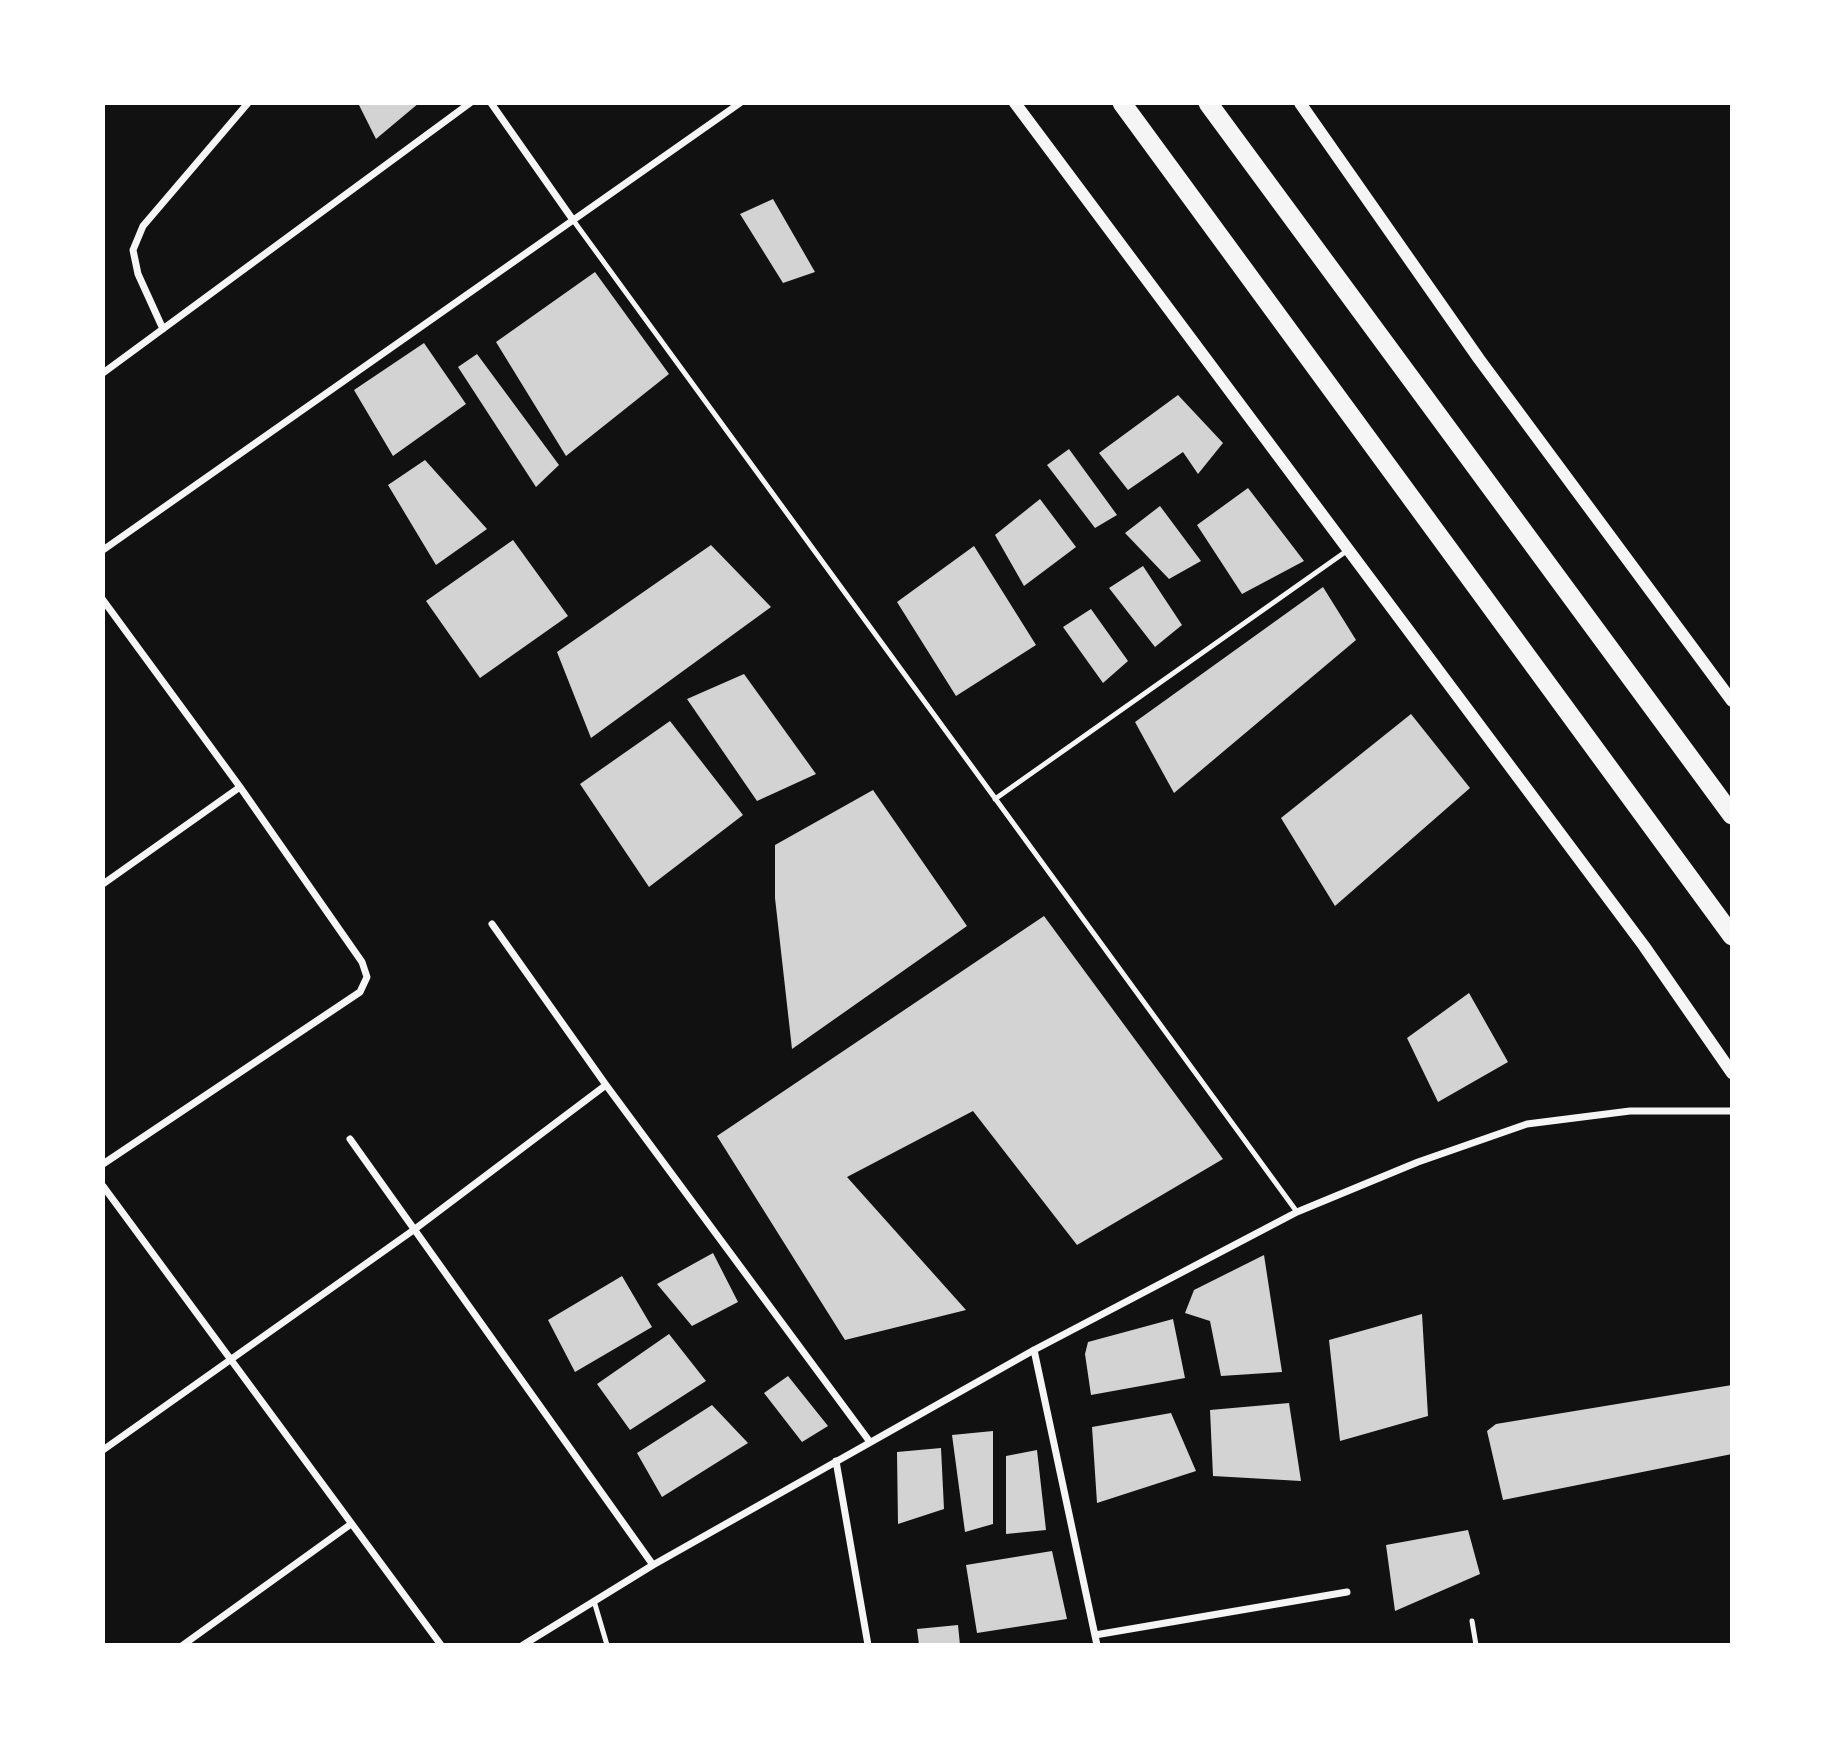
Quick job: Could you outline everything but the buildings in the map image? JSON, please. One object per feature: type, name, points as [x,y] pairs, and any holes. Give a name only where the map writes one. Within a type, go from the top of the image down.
[{"type":"highway","points":[[1122,103],[1732,936]]},
{"type":"highway","points":[[1208,103],[1732,815]]},
{"type":"street","points":[[163,329],[138,274],[133,250],[143,226],[248,103]]},
{"type":"street","points":[[103,373],[470,103]]},
{"type":"street","points":[[491,103],[573,220]]},
{"type":"street","points":[[103,550],[740,103]]},
{"type":"street","points":[[1015,103],[1635,935],[1732,1073]]},
{"type":"street","points":[[1300,103],[1479,359],[1732,701]]},
{"type":"street","points":[[103,600],[240,787],[362,962],[367,977],[360,992],[103,1164]]},
{"type":"street","points":[[103,884],[240,787]]},
{"type":"street","points":[[492,924],[606,1085],[870,1442]]},
{"type":"street","points":[[103,1450],[415,1229],[606,1085]]},
{"type":"street","points":[[523,1645],[653,1565],[1034,1350],[1297,1212],[1418,1162],[1527,1124],[1630,1111],[1732,1111]]},
{"type":"street","points":[[350,1139],[653,1565]]},
{"type":"street","points":[[103,1186],[441,1645]]},
{"type":"street","points":[[1034,1350],[1097,1645]]},
{"type":"street","points":[[836,1461],[868,1645]]},
{"type":"street","points":[[183,1645],[351,1524]]},
{"type":"street","points":[[1095,1635],[1347,1592]]},
{"type":"lane","points":[[573,220],[1297,1212]]},
{"type":"lane","points":[[995,799],[1348,550]]},
{"type":"lane","points":[[594,1601],[607,1645]]},
{"type":"lane","points":[[1472,1621],[1476,1645]]}]
